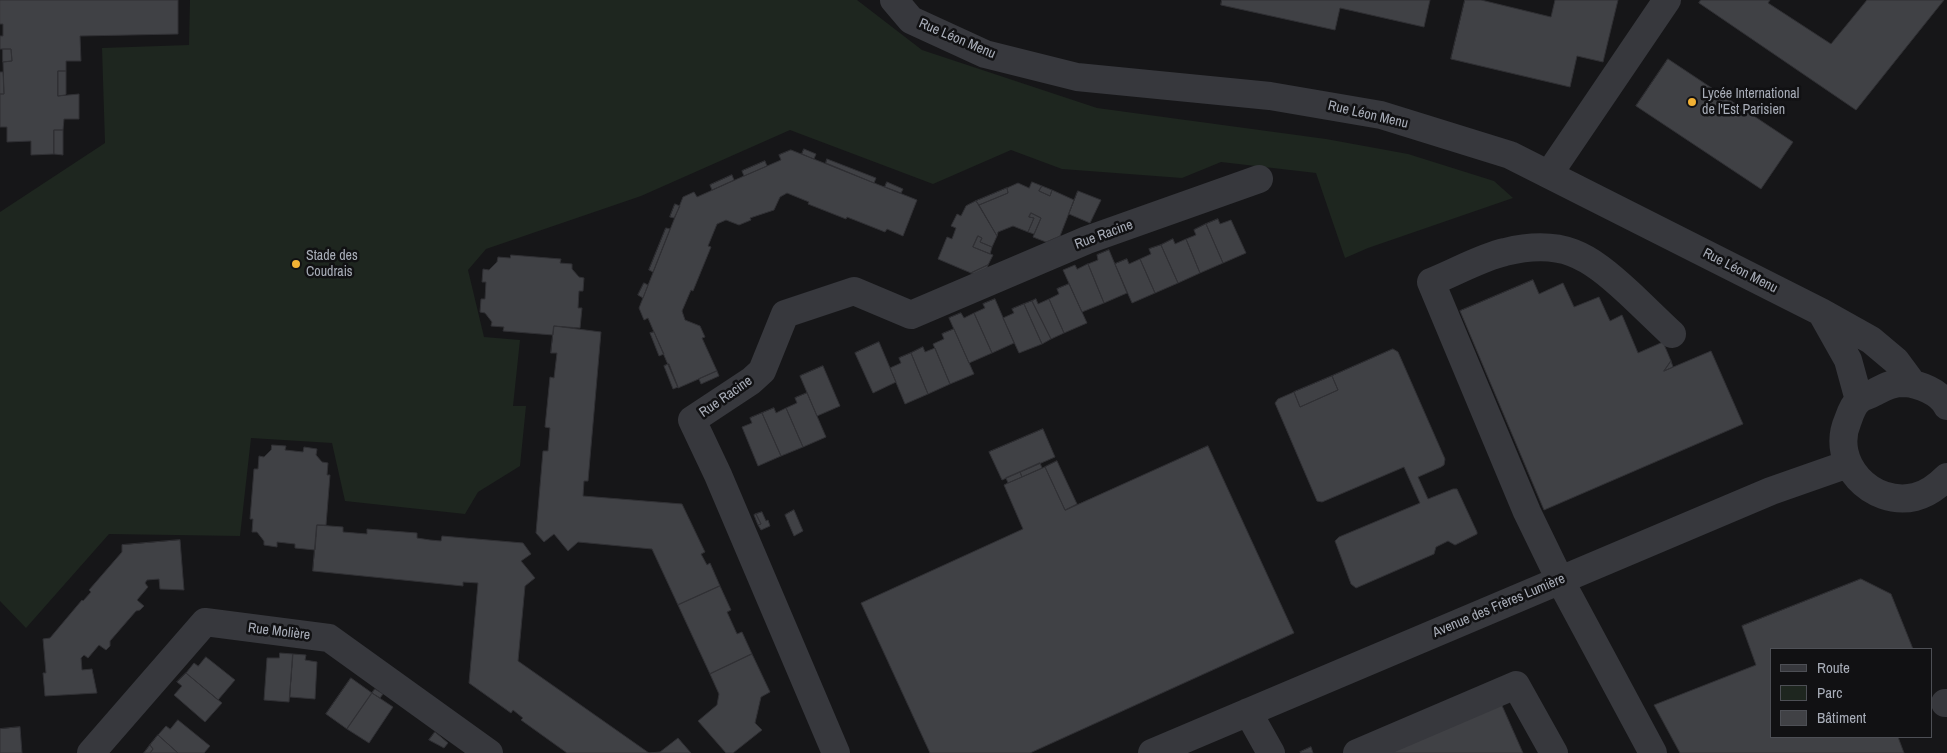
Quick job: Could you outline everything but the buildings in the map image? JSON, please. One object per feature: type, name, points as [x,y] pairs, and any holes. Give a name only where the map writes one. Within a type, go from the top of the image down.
[{"type":"street","name":"Rue Léon Menu","points":[[894,0],[912,20],[985,54],[1077,77],[1270,96],[1380,115],[1510,155],[1821,312],[1871,340],[1896,362],[1913,384]]},
{"type":"street","points":[[1549,174],[1667,0]]},
{"type":"street","name":"Rue Racine","points":[[836,753],[692,420],[751,381],[762,371],[785,314],[854,291],[911,315],[1087,240],[1258,179]]},
{"type":"street","points":[[1653,753],[1560,580],[1527,512],[1431,282],[1504,252],[1540,246],[1569,250],[1603,269],[1672,334]]},
{"type":"street","points":[[1821,312],[1848,360],[1859,400],[1853,408],[1844,428],[1843,448],[1853,474],[1866,487],[1891,498],[1915,497],[1933,490],[1947,477]]},
{"type":"street","name":"Rue Léon Menu","points":[[1859,400],[1893,383],[1913,384],[1934,393],[1947,406]]},
{"type":"street","name":"Avenue des Frères Lumière","points":[[1152,753],[1771,491],[1848,464]]},
{"type":"street","name":"Rue Molière","points":[[91,753],[205,622],[329,638],[489,753]]},
{"type":"street","points":[[1357,753],[1516,685],[1554,753]]},
{"type":"street","points":[[1248,712],[1271,753]]},
{"type":"green space","points":[[190,0],[857,0],[922,50],[1097,108],[1326,139],[1408,154],[1494,181],[1513,198],[1368,248],[1345,258],[1316,173],[1221,162],[1182,178],[1062,169],[1011,150],[933,184],[790,130],[641,196],[486,249],[468,270],[484,337],[520,340],[513,406],[526,406],[520,466],[478,492],[465,514],[345,501],[332,443],[251,438],[240,536],[109,534],[26,628],[0,601],[0,212],[105,143],[102,48],[189,45]]},
{"type":"place","name":"Lycée International de l'Est Parisien","points":[[1692,102]]},
{"type":"place","name":"Stade des Coudrais","points":[[296,264]]}]
